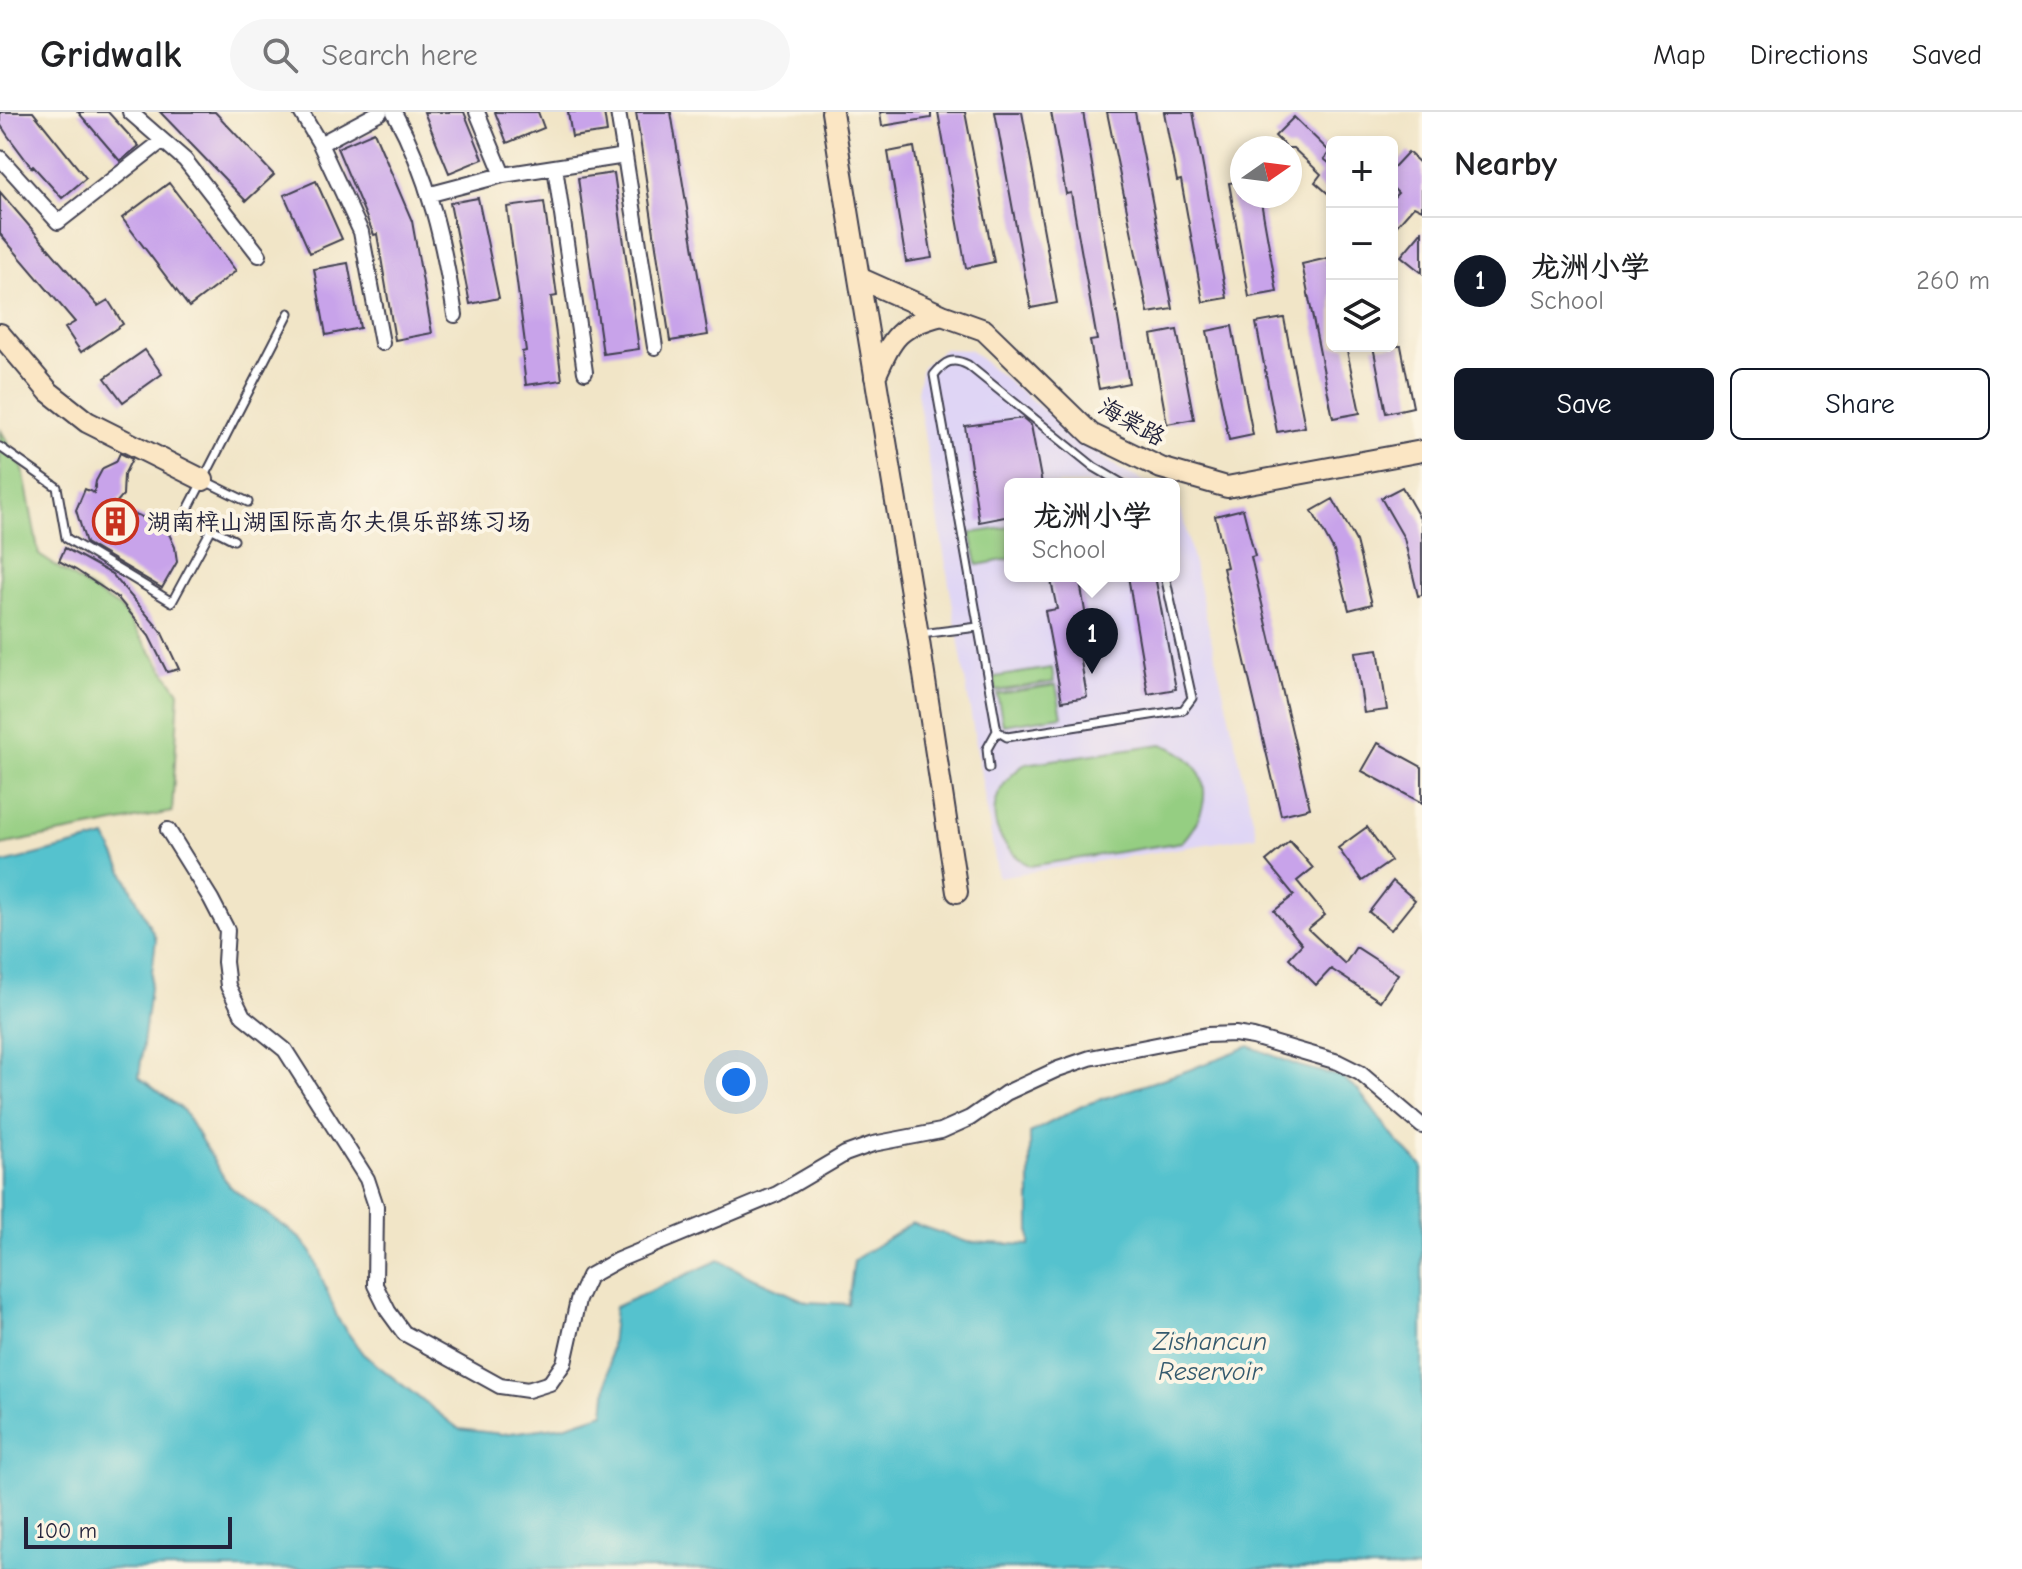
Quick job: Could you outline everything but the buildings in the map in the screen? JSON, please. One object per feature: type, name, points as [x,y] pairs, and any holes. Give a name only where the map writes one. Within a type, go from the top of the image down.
[{"type":"street","points":[[130,112],[185,160],[259,255]]},
{"type":"street","points":[[301,112],[320,144],[361,232],[382,343]]},
{"type":"street","points":[[320,144],[380,112]]},
{"type":"street","points":[[394,112],[431,194],[445,252],[455,315]]},
{"type":"street","points":[[477,112],[503,175]]},
{"type":"street","points":[[618,112],[655,347]]},
{"type":"street","points":[[832,112],[957,892]]},
{"type":"street","points":[[0,158],[58,222],[162,141]]},
{"type":"street","points":[[431,194],[503,175],[625,156]]},
{"type":"street","points":[[555,167],[585,372]]},
{"type":"street","name":"海棠路","points":[[859,278],[984,330],[1091,434],[1161,468],[1227,487],[1422,451]]},
{"type":"street","points":[[875,377],[890,342],[913,322],[942,315]]},
{"type":"street","points":[[0,334],[49,392],[87,422],[203,480]]},
{"type":"street","points":[[168,830],[227,930],[225,962],[228,986],[243,1016],[285,1050],[367,1179],[376,1206],[375,1285],[388,1311],[404,1333],[500,1386],[528,1390],[550,1383],[564,1363],[578,1300],[589,1276],[618,1260],[777,1194],[845,1154],[873,1144],[941,1131],[970,1118],[1006,1093],[1090,1058],[1207,1035],[1253,1037],[1338,1062],[1360,1073],[1422,1126]]},
{"type":"lane","points":[[234,540],[185,515],[289,313]]},
{"type":"lane","points":[[989,768],[987,749],[997,731],[934,375],[945,362],[957,360],[968,365],[1094,467],[1113,478]]},
{"type":"lane","points":[[0,447],[57,487],[66,538],[172,602],[212,528]]},
{"type":"lane","points":[[203,480],[248,502]]},
{"type":"lane","points":[[997,731],[1007,737],[1183,710],[1192,698],[1166,582]]},
{"type":"lane","points":[[918,635],[978,627]]},
{"type":"shaded area","points":[[944,349],[970,350],[1093,450],[1138,478],[1004,478],[1004,582],[1180,582],[1180,510],[1182,513],[1257,836],[998,877],[917,392],[922,367]]},
{"type":"green space","points":[[0,429],[23,469],[39,555],[121,609],[179,692],[172,812],[0,845]]},
{"type":"green space","points":[[1004,528],[1004,560],[977,565],[971,533]]},
{"type":"green space","points":[[1052,668],[1054,682],[996,691],[994,677]]},
{"type":"green space","points":[[1056,685],[1062,716],[1003,725],[997,694]]},
{"type":"green space","points":[[1162,744],[1191,762],[1204,786],[1200,814],[1182,842],[1030,866],[1004,843],[994,816],[996,802],[1001,789],[1025,764]]},
{"type":"water","name":"Zishancun Reservoir","points":[[106,837],[156,939],[139,1077],[183,1110],[229,1186],[300,1238],[312,1253],[338,1319],[363,1354],[459,1429],[502,1434],[564,1426],[604,1413],[615,1307],[719,1260],[807,1302],[848,1304],[854,1260],[912,1223],[967,1242],[1030,1245],[1030,1133],[1084,1105],[1249,1046],[1299,1066],[1341,1077],[1358,1090],[1396,1140],[1422,1166],[1422,1569],[0,1569],[0,864]]},
{"type":"place","name":"湖南梓山湖国际高尔夫俱乐部练习场","points":[[116,522]]},
{"type":"place","name":"龙洲小学","points":[[1092,674]]}]
